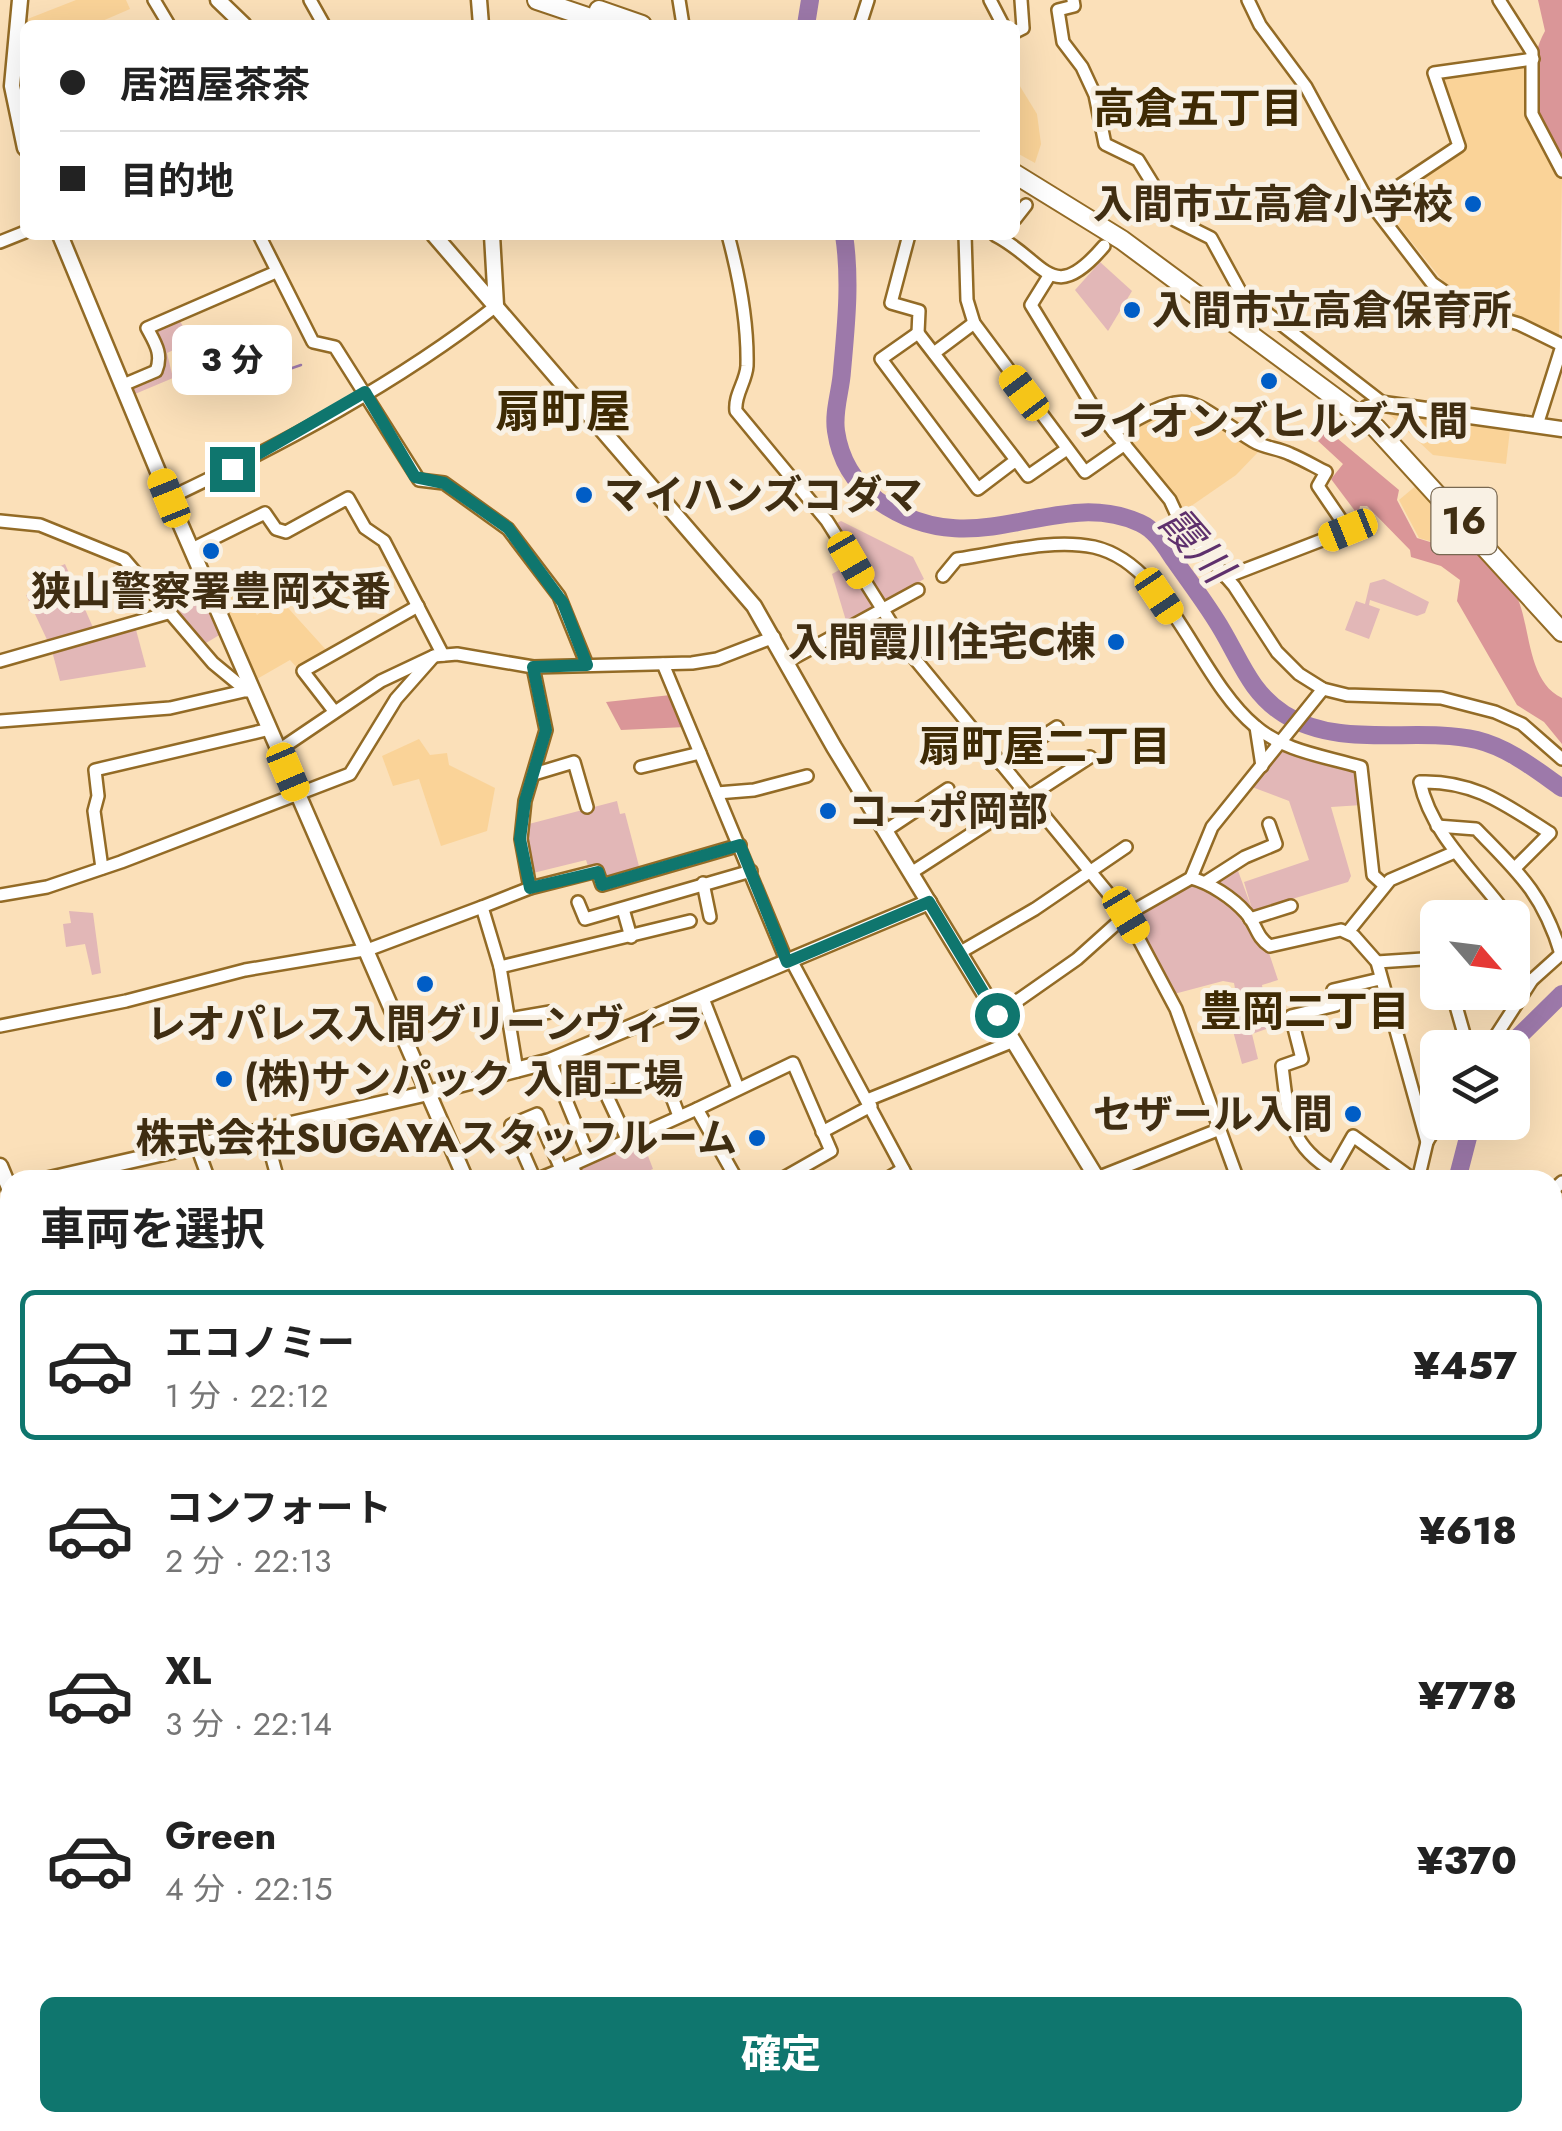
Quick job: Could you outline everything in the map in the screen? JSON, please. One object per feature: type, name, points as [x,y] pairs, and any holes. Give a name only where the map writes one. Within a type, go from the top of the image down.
[{"type":"highway","points":[[537,0],[597,20]]},
{"type":"highway","points":[[570,0],[628,20]]},
{"type":"highway","name":"16","points":[[1020,165],[1109,219],[1371,409],[1426,464],[1562,617]]},
{"type":"highway","name":"16","points":[[1020,177],[1109,231],[1371,409],[1408,458],[1562,632]]},
{"type":"street","points":[[20,0],[12,86],[20,123]]},
{"type":"street","points":[[218,0],[239,20]]},
{"type":"street","points":[[1020,30],[1022,0]]},
{"type":"street","points":[[1073,0],[1074,6],[1058,10],[1062,42],[1082,68],[1095,95],[1104,144],[1138,160],[1175,220],[1211,238],[1241,293],[1371,409],[1562,429]]},
{"type":"street","points":[[1248,0],[1260,25],[1306,87],[1372,204],[1444,294],[1475,312],[1519,324],[1562,346],[1536,425]]},
{"type":"street","points":[[1499,0],[1532,59],[1532,114],[1562,171]]},
{"type":"street","points":[[1372,204],[1459,146],[1434,73],[1532,59]]},
{"type":"street","points":[[1020,212],[1026,205]]},
{"type":"street","points":[[62,240],[250,690],[462,1170]]},
{"type":"street","points":[[261,240],[312,342],[335,347],[418,480],[444,483],[508,528],[563,603],[587,665]]},
{"type":"street","points":[[438,240],[726,572],[774,637],[885,831],[1092,1170]]},
{"type":"street","points":[[492,240],[496,306]]},
{"type":"street","points":[[729,240],[738,269],[747,372],[736,411],[826,521],[881,612],[1088,873],[1126,915],[1176,1009],[1234,1170]]},
{"type":"street","points":[[908,240],[891,303],[919,311],[918,334],[1028,476],[1066,449]]},
{"type":"street","points":[[965,240],[967,300],[974,323],[1066,449],[1085,472],[1125,444]]},
{"type":"street","points":[[1004,240],[1049,276],[1066,279],[1081,272],[1104,246]]},
{"type":"street","points":[[123,385],[156,371],[159,364],[158,349],[147,328],[276,272]]},
{"type":"street","points":[[1049,276],[1031,305],[1034,315],[1114,432],[1170,500],[1182,526],[1226,577],[1277,652],[1299,674],[1321,692],[1441,698],[1495,712],[1522,724],[1562,759]]},
{"type":"street","points":[[169,498],[232,469],[365,392],[442,346],[496,306]]},
{"type":"street","points":[[934,353],[974,323]]},
{"type":"street","points":[[918,334],[881,359],[978,489],[1016,460]]},
{"type":"street","points":[[1114,432],[1150,412],[1188,400],[1200,404],[1256,444],[1289,453],[1326,472],[1318,486],[1348,530],[1226,577]]},
{"type":"street","points":[[192,549],[265,513],[276,529],[286,532],[348,498],[365,528],[384,541],[418,606],[438,656]]},
{"type":"street","points":[[0,520],[40,525],[124,559],[212,663],[250,690]]},
{"type":"street","points":[[943,576],[957,559],[1057,544],[1111,552],[1140,570],[1222,694],[1256,728],[1320,758],[1361,766],[1372,875],[1384,885]]},
{"type":"street","points":[[788,661],[918,590]]},
{"type":"street","points":[[334,711],[303,670],[418,606]]},
{"type":"street","points":[[0,662],[168,613]]},
{"type":"street","points":[[279,750],[380,681],[438,656],[533,667],[663,664],[717,659],[774,637]]},
{"type":"street","points":[[0,895],[47,887],[102,868],[353,772],[396,698],[438,656]]},
{"type":"street","points":[[663,664],[789,961],[904,1170]]},
{"type":"street","points":[[530,888],[520,846],[546,730],[533,667]]},
{"type":"street","points":[[0,721],[170,708],[250,690]]},
{"type":"street","points":[[997,1015],[1077,959],[1126,915],[1191,878],[1212,827],[1321,692]]},
{"type":"street","points":[[1001,764],[1056,727]]},
{"type":"street","points":[[1256,728],[1262,766]]},
{"type":"street","points":[[102,868],[94,811],[98,796],[95,770],[270,729]]},
{"type":"street","points":[[641,767],[700,753]]},
{"type":"street","points":[[912,873],[1090,756]]},
{"type":"street","points":[[534,774],[574,762],[587,806]]},
{"type":"street","points":[[717,793],[754,790],[806,776]]},
{"type":"street","points":[[1495,900],[1438,826],[1424,803],[1420,782],[1448,781],[1486,792],[1550,834],[1514,868]]},
{"type":"street","points":[[885,831],[948,789]]},
{"type":"street","points":[[1206,882],[1276,844],[1269,824]]},
{"type":"street","points":[[1438,826],[1476,829],[1514,868],[1545,906],[1561,953],[1532,980],[1500,1030]]},
{"type":"street","points":[[0,1026],[107,1006],[244,970],[363,950],[530,888],[598,872],[602,885],[740,845]]},
{"type":"street","points":[[960,953],[1126,847]]},
{"type":"street","points":[[1348,932],[1372,907],[1384,885],[1398,874],[1409,874],[1455,852]]},
{"type":"street","points":[[578,902],[585,919],[750,872]]},
{"type":"street","points":[[1191,878],[1206,882],[1250,919],[1258,937],[1270,946],[1326,932],[1348,932],[1377,962],[1427,1142],[1419,1170]]},
{"type":"street","points":[[703,883],[710,917]]},
{"type":"street","points":[[116,1170],[196,1144],[428,1093],[550,1060],[929,902]]},
{"type":"street","points":[[1250,919],[1292,906]]},
{"type":"street","points":[[482,908],[500,967],[516,1071]]},
{"type":"street","points":[[624,909],[630,938]]},
{"type":"street","points":[[500,967],[565,948],[630,938],[690,921]]},
{"type":"street","points":[[1377,962],[1420,959]]},
{"type":"street","points":[[1331,1170],[1306,1156],[1288,1118],[1282,1066],[1302,1059],[1292,1016],[1336,1005],[1333,990],[1380,979]]},
{"type":"street","points":[[702,996],[738,1088]]},
{"type":"street","points":[[509,1020],[550,1012]]},
{"type":"street","points":[[822,1132],[869,1103],[1014,1042]]},
{"type":"street","points":[[550,1060],[589,1156]]},
{"type":"street","points":[[559,1170],[793,1063],[830,1151],[797,1170]]},
{"type":"street","points":[[626,1139],[606,1094],[622,1088],[626,1080],[660,1068],[678,1116]]},
{"type":"street","points":[[697,1108],[731,1170]]},
{"type":"street","points":[[531,1170],[510,1125],[536,1114],[569,1170]]},
{"type":"street","points":[[264,1128],[275,1170]]},
{"type":"street","points":[[1119,1170],[1220,1129]]},
{"type":"street","points":[[1334,1170],[1353,1136],[1402,1170]]},
{"type":"street","points":[[196,1144],[205,1170]]},
{"type":"shaded area","points":[[76,0],[126,0],[130,9],[105,20],[25,20]]},
{"type":"shaded area","points":[[1538,0],[1562,0],[1562,166],[1536,99],[1534,65],[1545,31]]},
{"type":"shaded area","name":"入間市立高倉小学校","points":[[1526,64],[1546,149],[1562,179],[1559,338],[1523,319],[1477,306],[1450,290],[1383,206],[1383,201],[1462,150],[1465,140],[1443,95],[1441,76]]},
{"type":"shaded area","points":[[1020,86],[1037,114],[1041,144],[1035,163],[1020,155]]},
{"type":"shaded area","points":[[1100,262],[1132,291],[1108,331],[1075,290]]},
{"type":"shaded area","points":[[178,317],[191,342],[167,353],[173,378],[135,394],[131,385],[158,374],[152,331]]},
{"type":"shaded area","points":[[1194,403],[1261,449],[1236,475],[1181,513],[1121,432],[1138,420]]},
{"type":"shaded area","points":[[1388,413],[1510,430],[1506,464],[1433,455]]},
{"type":"shaded area","points":[[1313,418],[1399,490],[1397,500],[1417,538],[1466,553],[1472,549],[1512,588],[1521,607],[1536,666],[1550,690],[1562,698],[1562,744],[1544,722],[1517,705],[1457,601],[1460,580],[1441,566],[1411,557],[1410,550],[1367,506],[1360,506],[1358,515],[1331,479],[1343,464],[1317,440]]},
{"type":"shaded area","points":[[1418,484],[1475,546],[1467,552],[1419,538],[1399,500]]},
{"type":"shaded area","points":[[841,521],[913,557],[924,579],[881,604],[837,523]]},
{"type":"shaded area","points":[[65,564],[95,632],[50,646],[26,595],[57,584],[51,570]]},
{"type":"shaded area","points":[[850,564],[873,610],[847,624],[832,574]]},
{"type":"shaded area","points":[[1384,579],[1429,602],[1425,613],[1417,616],[1370,600],[1369,605],[1380,609],[1369,639],[1345,630],[1356,601],[1365,604],[1370,583]]},
{"type":"shaded area","points":[[198,581],[221,634],[201,646],[165,604]]},
{"type":"shaded area","points":[[242,591],[257,615],[280,599],[328,652],[300,671],[290,660],[257,679],[222,597]]},
{"type":"shaded area","points":[[135,626],[146,667],[60,681],[52,651]]},
{"type":"shaded area","points":[[671,695],[686,727],[621,730],[606,702]]},
{"type":"shaded area","points":[[419,739],[430,755],[447,753],[449,765],[495,788],[487,831],[441,846],[419,779],[393,786],[382,756]]},
{"type":"shaded area","points":[[1282,750],[1358,771],[1362,805],[1331,807],[1351,876],[1348,882],[1259,909],[1252,916],[1213,884],[1237,868],[1252,909],[1244,882],[1309,860],[1289,801],[1252,787]]},
{"type":"shaded area","points":[[617,801],[620,814],[625,813],[640,870],[607,879],[589,869],[586,860],[529,874],[525,825]]},
{"type":"shaded area","points":[[1191,884],[1218,894],[1268,950],[1278,980],[1262,985],[1269,1028],[1252,1034],[1258,1059],[1242,1064],[1230,1020],[1240,1016],[1234,983],[1223,981],[1174,994],[1134,920]]},
{"type":"shaded area","points":[[69,911],[93,913],[101,973],[92,975],[85,944],[66,947],[63,924],[71,923]]},
{"type":"shaded area","points":[[642,1140],[653,1169],[582,1170],[581,1165]]},
{"type":"waterway","name":"霞川","points":[[807,20],[810,0]]},
{"type":"waterway","name":"霞川","points":[[844,240],[847,303],[836,431],[849,469],[877,500],[913,519],[947,528],[981,528],[1076,513],[1108,514],[1140,523],[1164,545],[1217,621],[1255,687],[1284,714],[1329,731],[1477,740],[1511,754],[1562,788]]},
{"type":"waterway","points":[[269,376],[301,365]]},
{"type":"waterway","name":"霞川","points":[[1525,1030],[1562,994]]},
{"type":"waterway","name":"霞川","points":[[1460,1170],[1467,1140]]},
{"type":"place","name":"入間市立高倉小学校","points":[[1473,204]]},
{"type":"place","name":"入間市立高倉保育所","points":[[1132,310]]},
{"type":"place","name":"ライオンズヒルズ入間","points":[[1269,381]]},
{"type":"place","name":"マイハンズコダマ","points":[[584,495]]},
{"type":"place","name":"狭山警察署豊岡交番","points":[[211,551]]},
{"type":"place","name":"入間霞川住宅C棟","points":[[1116,642]]},
{"type":"place","name":"コーポ岡部","points":[[828,811]]},
{"type":"place","name":"レオパレス入間グリーンヴィラ","points":[[425,984]]},
{"type":"place","name":"(株)サンパック 入間工場","points":[[224,1079]]},
{"type":"place","name":"セザール入間","points":[[1353,1114]]},
{"type":"place","name":"株式会社SUGAYAスタッフルーム","points":[[757,1138]]},
{"type":"district","name":"高倉五丁目","points":[[1198,108]]},
{"type":"district","name":"扇町屋","points":[[563,411]]},
{"type":"district","name":"扇町屋二丁目","points":[[1045,746]]},
{"type":"district","name":"豊岡二丁目","points":[[1305,1011]]},
{"type":"route","points":[[232,469],[365,392],[415,477],[444,483],[493,514],[559,596],[587,665],[533,667],[546,730],[543,751],[525,801],[520,839],[530,888],[598,872],[602,885],[740,845],[787,962],[929,902],[997,1015]]}]
